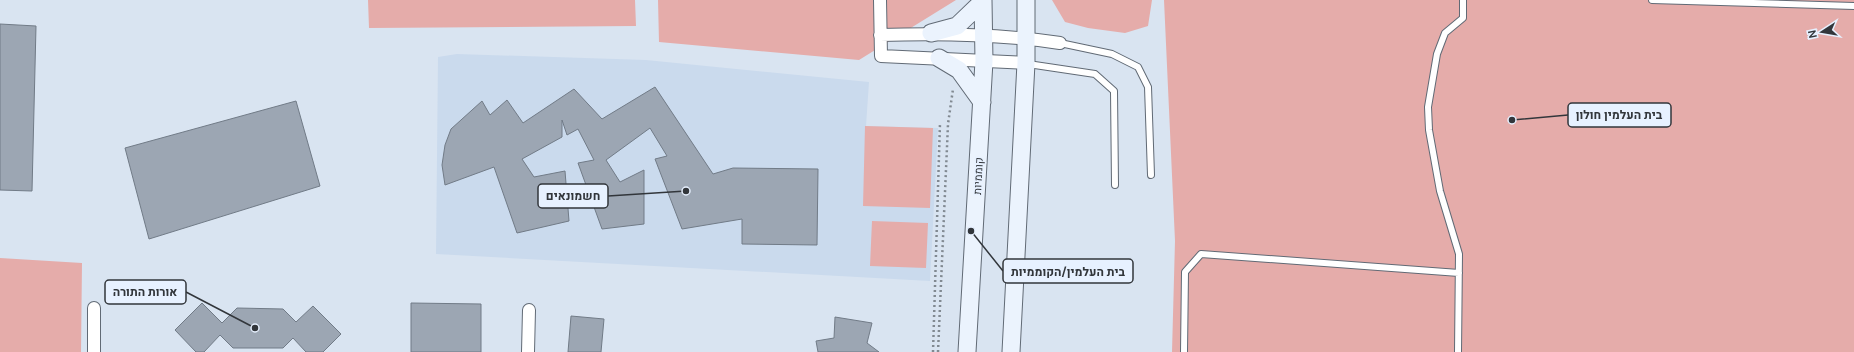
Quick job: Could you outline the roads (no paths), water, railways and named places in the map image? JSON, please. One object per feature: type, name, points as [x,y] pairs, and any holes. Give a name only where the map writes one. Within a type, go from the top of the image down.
[{"type":"main road","points":[[1011,352],[1026,63],[1026,0]]},
{"type":"main road","points":[[931,33],[958,26],[983,1]]},
{"type":"main road","name":"קוממיות","points":[[967,352],[984,61],[983,1]]},
{"type":"main road","points":[[939,58],[959,70],[982,102]]},
{"type":"street","points":[[880,0],[881,56],[1026,63]]},
{"type":"street","points":[[880,35],[931,33],[983,37],[1027,38],[1060,43]]},
{"type":"street","points":[[94,308],[94,352]]},
{"type":"street","points":[[528,352],[529,310]]},
{"type":"lane","points":[[1458,352],[1459,254],[1440,191],[1430,130],[1428,107],[1437,54],[1445,33],[1463,18],[1463,0]]},
{"type":"lane","points":[[1652,0],[1854,6]]},
{"type":"lane","points":[[1060,43],[1112,54],[1138,67],[1148,87],[1151,175]]},
{"type":"lane","points":[[1026,63],[1095,74],[1114,91],[1115,185]]},
{"type":"lane","points":[[1184,352],[1185,272],[1201,254],[1459,273]]},
{"type":"place","name":"בית העלמין חולון","points":[[1512,120]]},
{"type":"place","name":"חשמונאים","points":[[686,191]]},
{"type":"place","name":"בית העלמין/הקוממיות","points":[[971,231]]},
{"type":"place","name":"אורות התורה","points":[[255,328]]}]
